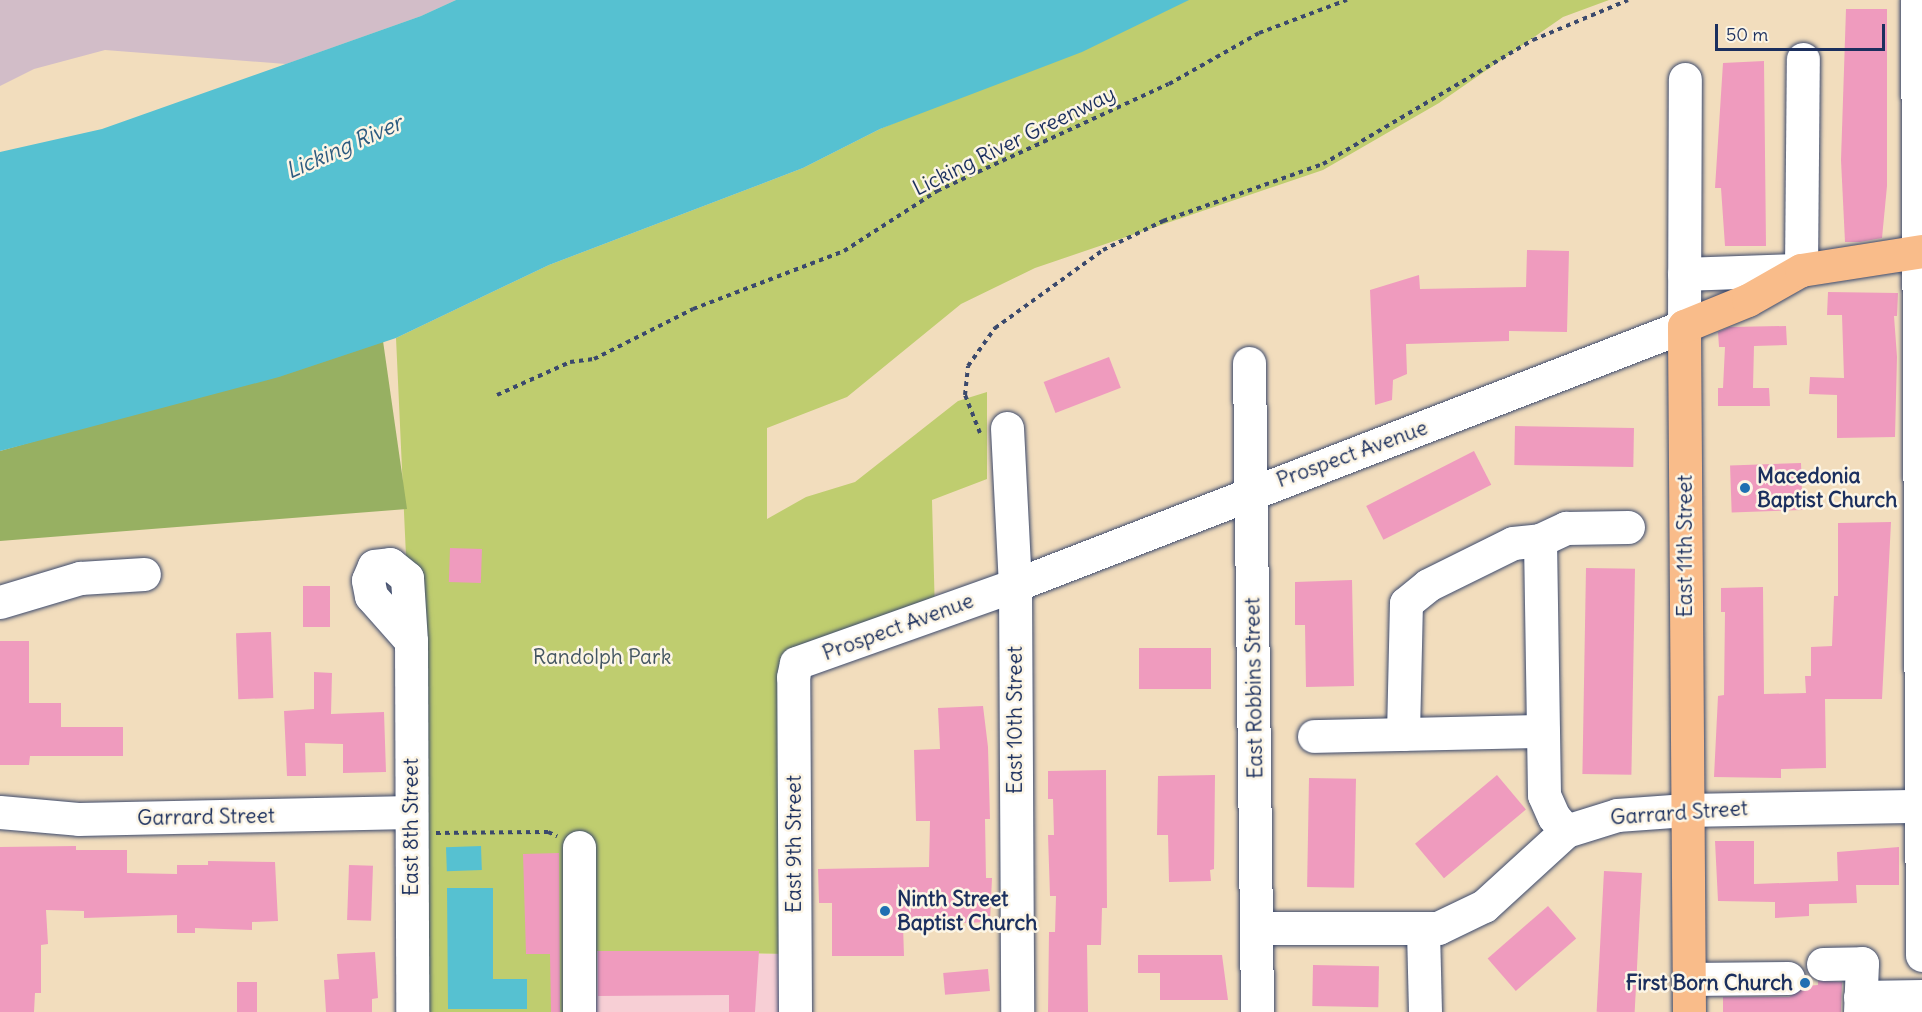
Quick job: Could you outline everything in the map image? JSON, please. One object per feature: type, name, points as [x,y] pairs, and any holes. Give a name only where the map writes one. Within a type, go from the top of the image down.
[{"type":"main road","name":"Prospect Avenue","points":[[1684,326],[1748,300],[1801,270],[1919,252]]},
{"type":"main road","name":"East 11th Street","points":[[1684,326],[1689,1012]]},
{"type":"street","points":[[1917,0],[1922,955]]},
{"type":"street","points":[[1684,274],[1801,270],[1803,59]]},
{"type":"street","name":"East 11th Street","points":[[1684,326],[1685,79]]},
{"type":"street","name":"Prospect Avenue","points":[[793,677],[796,663],[1014,585],[1249,492],[1405,435],[1684,326]]},
{"type":"street","name":"East Robbins Street","points":[[1249,363],[1257,1012]]},
{"type":"street","name":"East 10th Street","points":[[1007,428],[1014,585],[1017,1012]]},
{"type":"street","points":[[1403,734],[1406,603],[1428,585],[1514,543],[1539,540],[1566,528],[1628,527]]},
{"type":"street","points":[[1539,540],[1544,795],[1554,817],[1566,831]]},
{"type":"street","points":[[0,602],[80,578],[144,574]]},
{"type":"street","name":"East 8th Street","points":[[411,641],[412,1012]]},
{"type":"street","name":"East 9th Street","points":[[793,677],[795,1012]]},
{"type":"street","points":[[1314,736],[1543,731]]},
{"type":"street","name":"Garrard Street","points":[[1256,928],[1423,930],[1438,928],[1484,906],[1566,831],[1617,815],[1686,810],[1921,806]]},
{"type":"street","name":"Garrard Street","points":[[0,812],[78,819],[412,823]]},
{"type":"street","points":[[579,847],[579,1012]]},
{"type":"street","points":[[1423,930],[1425,1012]]},
{"type":"street","points":[[1823,964],[1862,963],[1860,1004],[1922,996]]},
{"type":"street","points":[[1688,979],[1788,978]]},
{"type":"path","name":"Licking River Greenway","points":[[497,395],[570,363],[594,359],[693,309],[844,251],[937,191],[1169,84],[1259,33],[1347,0]]},
{"type":"path","points":[[1007,428],[977,434],[965,395],[968,366],[995,328],[1103,250],[1163,221],[1323,164],[1533,40],[1628,0]]},
{"type":"path","points":[[412,823],[548,832],[579,847]]},
{"type":"shaded area","points":[[0,0],[456,0],[421,16],[286,64],[105,50],[34,69],[0,86]]},
{"type":"shaded area","points":[[597,951],[794,954],[793,1012],[596,1012]]},
{"type":"green space","name":"Randolph Park","points":[[1187,0],[1609,0],[1563,17],[1439,103],[1323,170],[1035,268],[961,304],[847,397],[767,428],[767,519],[806,497],[855,482],[958,401],[987,392],[987,479],[932,500],[935,614],[796,663],[794,954],[597,951],[596,1012],[412,1012],[407,578],[396,338],[549,265],[803,168],[880,129]]},
{"type":"green space","points":[[383,341],[407,509],[0,541],[0,451]]},
{"type":"water","name":"Licking River","points":[[456,0],[1189,0],[1082,52],[880,129],[803,168],[549,265],[396,338],[279,377],[0,451],[0,152],[102,129],[421,16]]},
{"type":"water","points":[[481,846],[482,870],[447,871],[446,847]]},
{"type":"water","points":[[447,888],[493,888],[493,979],[527,979],[527,1009],[448,1009]]},
{"type":"building","points":[[1846,9],[1887,9],[1887,186],[1882,238],[1860,242],[1845,242],[1841,160]]},
{"type":"building","points":[[1764,61],[1766,246],[1725,246],[1721,188],[1715,188],[1723,63]]},
{"type":"building","points":[[1527,250],[1569,251],[1567,332],[1509,331],[1509,341],[1406,344],[1407,374],[1393,380],[1392,400],[1375,405],[1370,290],[1419,275],[1420,289],[1526,287]]},
{"type":"building","points":[[1828,292],[1898,293],[1897,316],[1894,316],[1897,357],[1895,437],[1837,438],[1837,395],[1809,394],[1810,377],[1844,378],[1842,315],[1827,315]]},
{"type":"building","points":[[1786,326],[1787,345],[1754,346],[1753,388],[1769,388],[1770,406],[1718,406],[1718,388],[1723,388],[1725,347],[1719,347],[1718,332],[1730,327]]},
{"type":"building","points":[[1109,357],[1121,388],[1055,413],[1044,382]]},
{"type":"building","points":[[1515,426],[1634,428],[1633,467],[1514,465]]},
{"type":"building","points":[[1474,451],[1491,485],[1383,540],[1366,506]]},
{"type":"building","name":"Macedonia Baptist Church","points":[[1801,463],[1803,510],[1732,512],[1730,465]]},
{"type":"building","points":[[1891,522],[1882,699],[1825,699],[1826,768],[1781,769],[1781,778],[1714,777],[1718,696],[1724,695],[1725,612],[1721,612],[1721,588],[1763,587],[1764,694],[1806,693],[1805,676],[1811,676],[1811,647],[1832,646],[1834,596],[1838,596],[1838,523]]},
{"type":"building","points":[[450,548],[482,549],[481,583],[449,582]]},
{"type":"building","points":[[1586,568],[1635,569],[1631,775],[1582,774]]},
{"type":"building","points":[[1352,580],[1354,686],[1306,687],[1305,625],[1295,625],[1295,582]]},
{"type":"building","points":[[303,586],[330,586],[330,627],[303,627]]},
{"type":"building","points":[[271,632],[273,698],[238,699],[236,633]]},
{"type":"building","points":[[0,641],[29,641],[29,703],[61,703],[61,727],[123,727],[123,756],[30,756],[29,765],[0,765]]},
{"type":"building","points":[[1139,648],[1211,648],[1211,689],[1139,689]]},
{"type":"building","points":[[314,672],[332,673],[331,714],[384,712],[386,772],[343,773],[343,744],[305,743],[306,776],[287,776],[284,711],[314,709]]},
{"type":"building","points":[[983,706],[988,747],[990,819],[985,819],[986,878],[992,878],[990,922],[903,925],[904,956],[832,956],[832,903],[819,903],[818,869],[929,867],[930,821],[916,821],[914,750],[940,749],[938,708]]},
{"type":"building","points":[[1106,770],[1107,908],[1102,908],[1101,945],[1087,945],[1088,1012],[1048,1012],[1049,932],[1055,932],[1056,896],[1050,896],[1048,835],[1054,835],[1053,799],[1048,799],[1048,771]]},
{"type":"building","points":[[1215,775],[1214,869],[1210,870],[1211,881],[1169,882],[1168,835],[1157,835],[1158,776]]},
{"type":"building","points":[[1497,775],[1526,809],[1444,878],[1415,844]]},
{"type":"building","points":[[1309,778],[1356,779],[1354,888],[1307,887]]},
{"type":"building","points":[[1715,841],[1754,841],[1754,884],[1838,881],[1837,852],[1899,847],[1899,885],[1856,885],[1857,903],[1809,904],[1809,916],[1775,918],[1775,902],[1718,901]]},
{"type":"building","points":[[76,846],[76,850],[127,850],[127,873],[177,874],[177,865],[208,865],[208,861],[275,862],[278,921],[252,922],[252,930],[195,928],[195,933],[177,933],[177,915],[84,918],[84,911],[46,910],[48,944],[41,945],[41,993],[35,993],[34,1012],[0,1012],[0,847]]},
{"type":"building","points":[[559,853],[560,1012],[551,1012],[550,954],[526,954],[523,854]]},
{"type":"building","points":[[349,865],[373,866],[371,921],[347,920]]},
{"type":"building","points":[[1604,871],[1642,873],[1635,1012],[1597,1012]]},
{"type":"building","points":[[1548,906],[1576,938],[1516,991],[1488,958]]},
{"type":"building","points":[[598,951],[759,951],[755,1012],[729,1012],[729,995],[598,996]]},
{"type":"building","points":[[375,952],[378,998],[372,999],[372,1012],[326,1012],[324,980],[339,979],[337,954]]},
{"type":"building","points":[[1138,955],[1222,955],[1228,1000],[1160,1000],[1160,973],[1138,973]]},
{"type":"building","points":[[1313,965],[1379,966],[1378,1007],[1312,1006]]},
{"type":"building","points":[[988,969],[990,991],[945,995],[943,973]]},
{"type":"building","points":[[1818,981],[1842,982],[1841,1012],[1723,1012],[1723,997],[1789,997],[1805,986],[1818,985]]},
{"type":"building","points":[[237,982],[257,982],[257,1012],[237,1012]]},
{"type":"place","name":"Macedonia Baptist Church","points":[[1745,488]]},
{"type":"place","name":"Ninth Street Baptist Church","points":[[885,911]]},
{"type":"place","name":"First Born Church","points":[[1805,983]]}]
